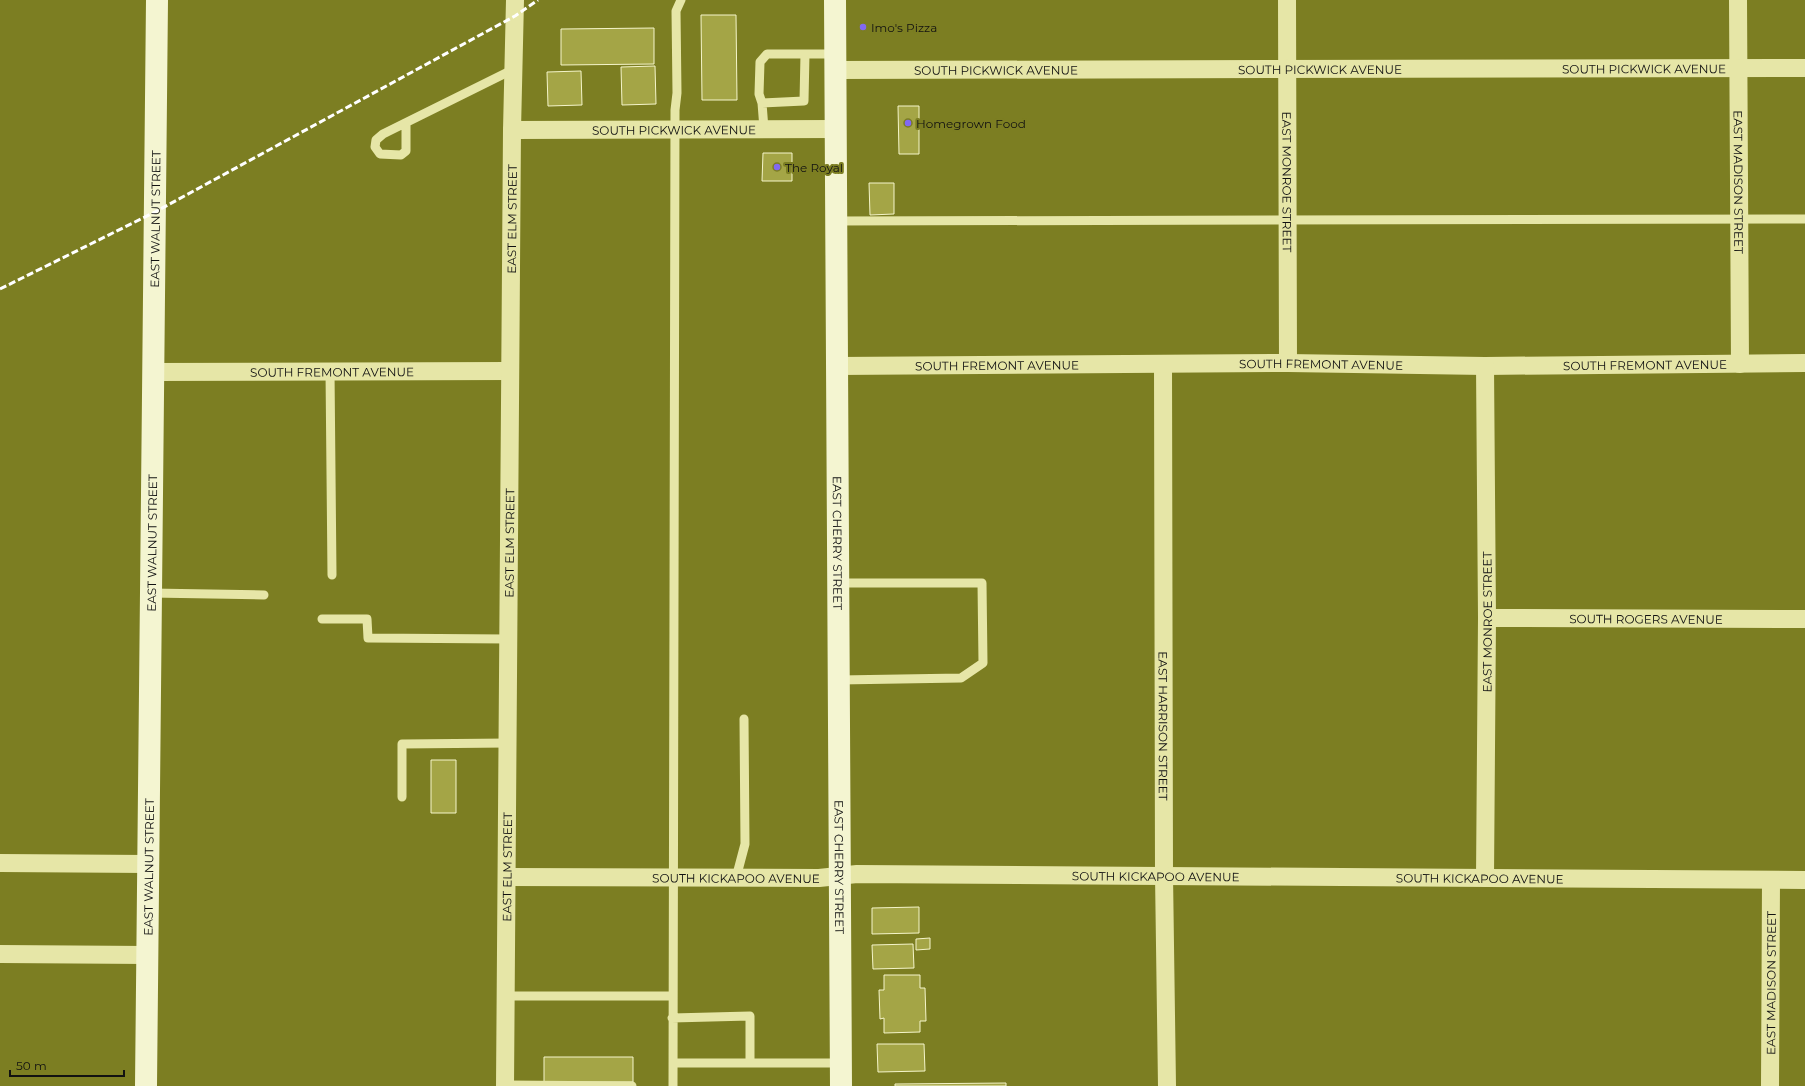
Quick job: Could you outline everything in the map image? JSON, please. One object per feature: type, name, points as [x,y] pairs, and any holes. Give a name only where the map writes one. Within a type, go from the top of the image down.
[{"type":"street","name":"EAST WALNUT STREET","points":[[146,1086],[157,0]]},
{"type":"street","name":"EAST ELM STREET","points":[[505,1085],[512,130],[515,0]]},
{"type":"street","name":"EAST CHERRY STREET","points":[[835,0],[841,1086]]},
{"type":"street","name":"EAST MONROE STREET","points":[[1286,0],[1288,363]]},
{"type":"street","name":"EAST MADISON STREET","points":[[1738,0],[1740,364]]},
{"type":"street","name":"SOUTH PICKWICK AVENUE","points":[[835,62],[1287,68],[1805,68]]},
{"type":"street","name":"SOUTH PICKWICK AVENUE","points":[[512,130],[835,129]]},
{"type":"street","name":"SOUTH FREMONT AVENUE","points":[[837,366],[1288,363],[1485,366],[1805,363]]},
{"type":"street","name":"EAST HARRISON STREET","points":[[1163,365],[1164,875],[1167,1086]]},
{"type":"street","name":"EAST MONROE STREET","points":[[1485,366],[1487,618],[1485,878]]},
{"type":"street","name":"SOUTH FREMONT AVENUE","points":[[153,372],[510,371]]},
{"type":"street","name":"SOUTH ROGERS AVENUE","points":[[1487,618],[1805,620]]},
{"type":"street","points":[[0,863],[148,864]]},
{"type":"street","name":"SOUTH KICKAPOO AVENUE","points":[[507,877],[819,878],[857,874],[1805,880]]},
{"type":"street","name":"EAST MADISON STREET","points":[[1770,1086],[1771,880]]},
{"type":"street","points":[[0,954],[148,955]]},
{"type":"lane","points":[[673,1086],[675,110],[677,93],[676,10],[681,0]]},
{"type":"lane","points":[[764,129],[762,103],[759,94],[760,62],[766,54],[805,54],[835,62]]},
{"type":"lane","points":[[762,103],[804,101],[805,54]]},
{"type":"lane","points":[[406,123],[514,69]]},
{"type":"lane","points":[[836,222],[1805,219]]},
{"type":"lane","points":[[330,371],[332,576]]},
{"type":"lane","points":[[839,583],[982,583],[983,663],[961,678],[839,680]]},
{"type":"lane","points":[[151,593],[264,595]]},
{"type":"lane","points":[[322,619],[368,619],[368,638],[508,639]]},
{"type":"lane","points":[[736,878],[746,844],[744,719]]},
{"type":"lane","points":[[402,797],[402,744],[508,743]]},
{"type":"lane","points":[[506,996],[672,996]]},
{"type":"lane","points":[[672,1018],[750,1016],[750,1063]]},
{"type":"lane","points":[[673,1063],[841,1064]]},
{"type":"lane","points":[[505,1085],[632,1086]]},
{"type":"building","points":[[701,15],[736,15],[737,100],[702,100]]},
{"type":"building","points":[[654,28],[654,64],[561,65],[561,29]]},
{"type":"building","points":[[655,66],[656,104],[622,105],[621,67]]},
{"type":"building","points":[[581,71],[582,105],[548,106],[547,72]]},
{"type":"building","points":[[898,106],[919,106],[919,154],[899,154]]},
{"type":"building","name":"The Royal","points":[[763,153],[792,153],[792,181],[762,181]]},
{"type":"building","points":[[869,183],[894,183],[894,214],[870,215]]},
{"type":"building","points":[[431,760],[456,760],[456,813],[431,813]]},
{"type":"building","points":[[919,907],[919,933],[872,934],[872,908]]},
{"type":"building","points":[[930,938],[930,949],[916,950],[916,939]]},
{"type":"building","points":[[913,944],[914,968],[873,969],[872,945]]},
{"type":"building","points":[[884,975],[920,975],[920,988],[925,988],[926,1021],[920,1021],[920,1032],[884,1033],[884,1018],[880,1019],[879,990],[884,990]]},
{"type":"building","points":[[877,1044],[924,1044],[925,1071],[878,1072]]},
{"type":"building","points":[[544,1057],[633,1057],[633,1082],[544,1082]]},
{"type":"building","points":[[1006,1083],[1006,1086],[895,1086],[895,1084]]},
{"type":"railway","points":[[0,289],[155,212],[515,16],[538,0]]},
{"type":"place","name":"Imo's Pizza","points":[[863,27]]},
{"type":"place","name":"Homegrown Food","points":[[908,123]]},
{"type":"place","name":"The Royal","points":[[777,167]]}]
